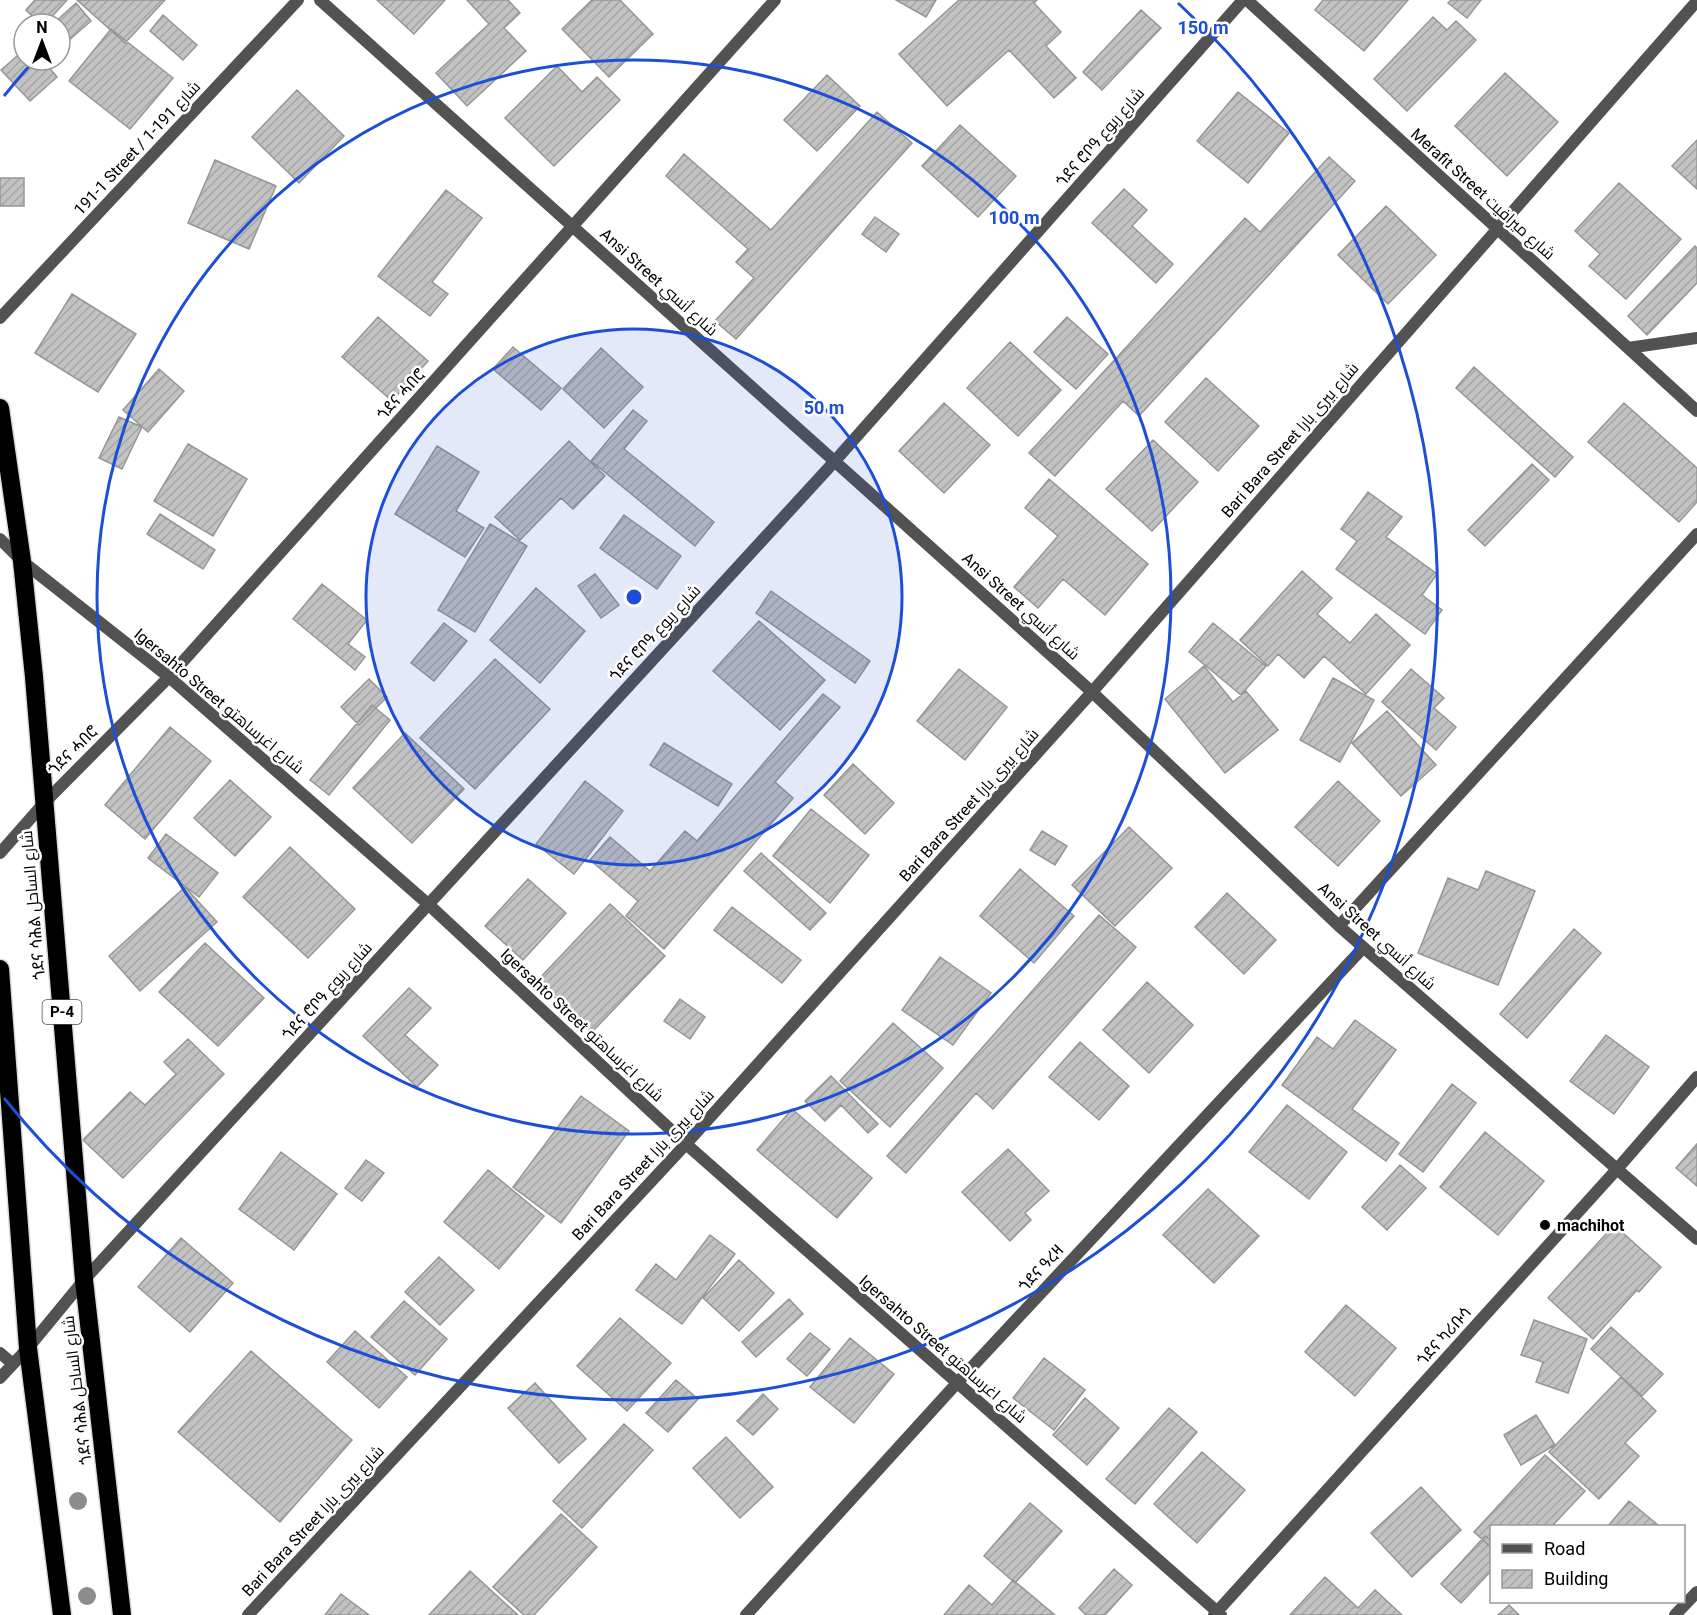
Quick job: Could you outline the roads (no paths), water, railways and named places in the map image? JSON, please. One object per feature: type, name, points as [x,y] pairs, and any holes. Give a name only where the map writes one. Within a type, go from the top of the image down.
[{"type":"highway","name":"ጎደና ሳሕል شارع الساحل","points":[[0,408],[22,561],[45,802],[84,1280],[122,1615]]},
{"type":"highway","points":[[0,969],[28,1348],[62,1615]]},
{"type":"street","name":"191-1 Street / شارع 191-1","points":[[0,318],[298,0]]},
{"type":"street","name":"Ansi Street شارع أنسي","points":[[320,0],[1092,692],[1339,926],[1697,1239]]},
{"type":"street","name":"ጎደና ሓበሮ","points":[[0,853],[45,802],[169,677],[775,0]]},
{"type":"street","name":"Merafit Street شارع ميرافيت","points":[[1245,0],[1697,411]]},
{"type":"street","name":"ጎደና ሮቦዓ شارع ربوع","points":[[0,1378],[84,1280],[834,462],[1245,0]]},
{"type":"street","name":"Bari Bara Street شارع بيرى بارا","points":[[248,1615],[686,1144],[1092,692],[1697,1]]},
{"type":"street","points":[[1628,348],[1697,338]]},
{"type":"street","points":[[1339,926],[1697,534]]},
{"type":"street","name":"Igersahto Street شارع اغرساهتو","points":[[0,539],[22,561],[169,677],[428,904],[686,1144],[1217,1614]]},
{"type":"street","name":"ጎደና ዓረዛ","points":[[746,1615],[957,1383],[1364,948]]},
{"type":"street","name":"ጎደና ካሪቡሳ","points":[[1217,1614],[1697,1077]]},
{"type":"street","points":[[0,1353],[13,1364]]},
{"type":"street","points":[[1675,1615],[1697,1592]]},
{"type":"place","name":"machihot","points":[[1545,1225]]}]
